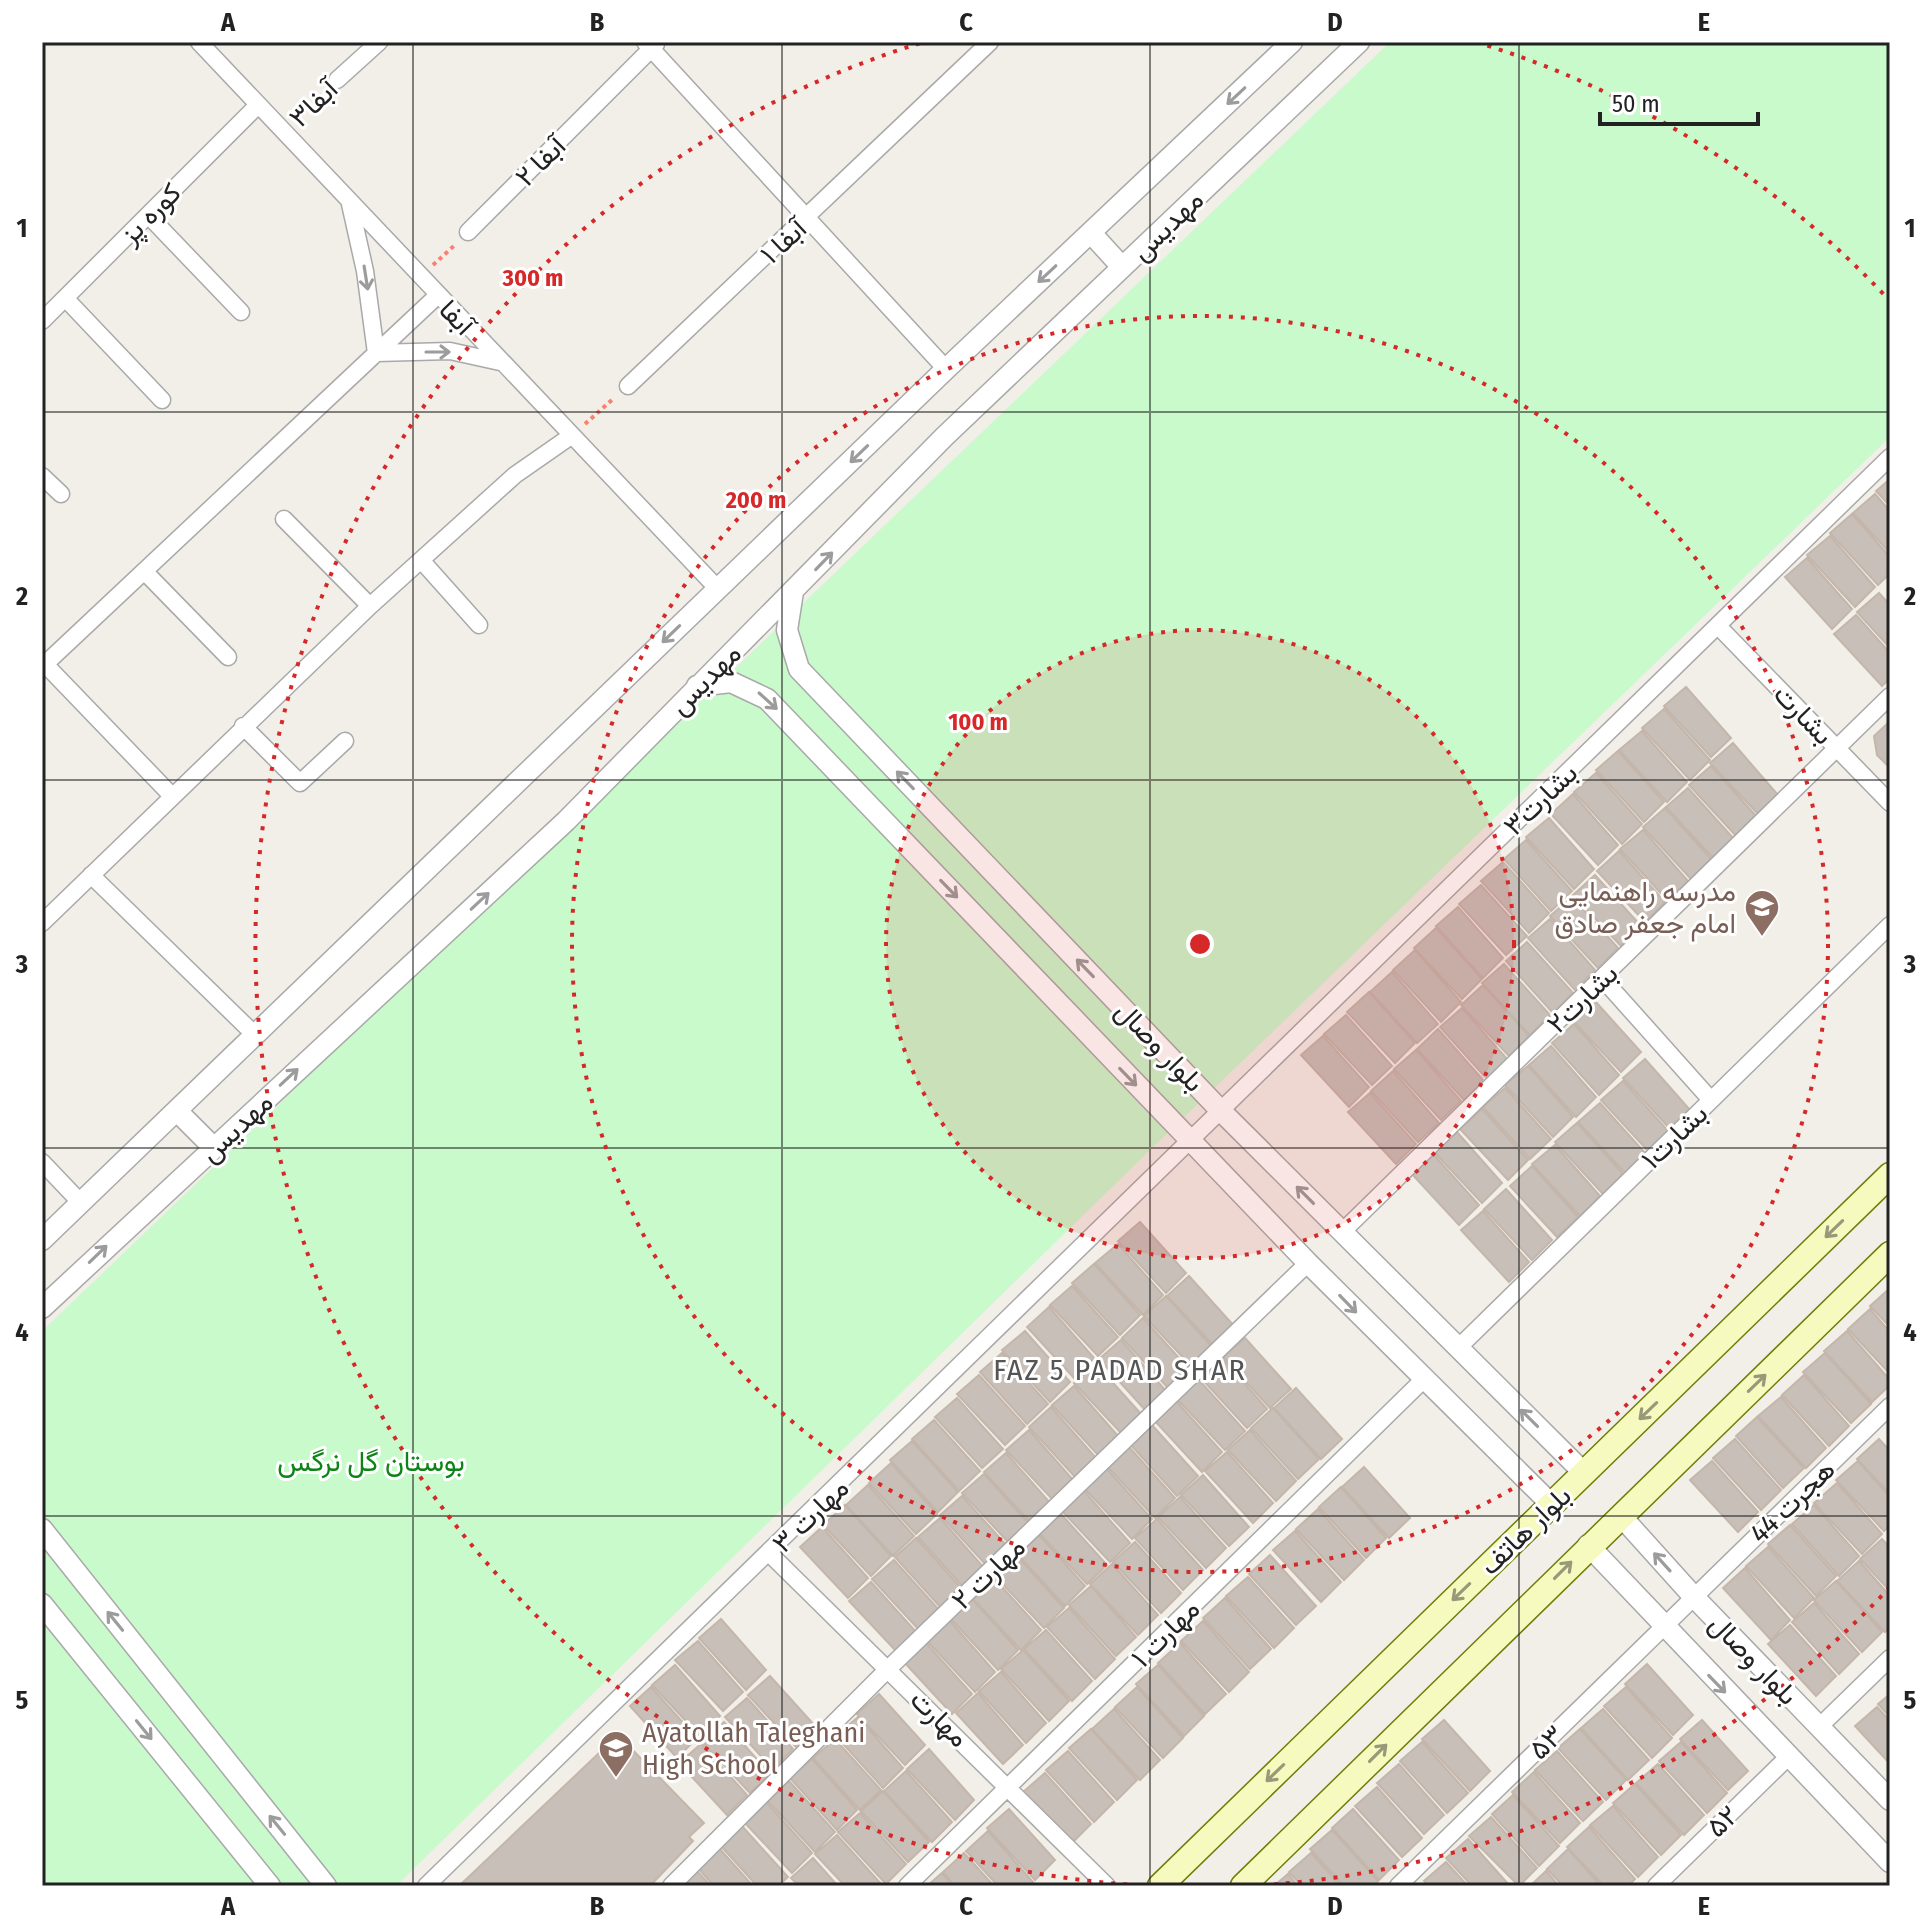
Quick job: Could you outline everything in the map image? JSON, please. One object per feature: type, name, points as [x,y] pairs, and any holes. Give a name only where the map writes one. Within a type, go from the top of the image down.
[{"type":"main road","name":"بلوار هاتف","points":[[1160,1886],[1890,1175]]},
{"type":"main road","points":[[1243,1886],[1588,1545],[1890,1254]]},
{"type":"street","name":"آبفا","points":[[199,42],[419,278],[718,589]]},
{"type":"street","name":"آبفا۳","points":[[337,80],[379,42]]},
{"type":"street","name":"آبفا ۱","points":[[628,386],[990,42]]},
{"type":"street","name":"مهدیس","points":[[42,1240],[946,369],[1292,42]]},
{"type":"street","name":"مهدیس","points":[[42,1308],[566,821],[944,437],[1359,42]]},
{"type":"street","points":[[651,44],[806,219],[946,369]]},
{"type":"street","name":"آبفا ۲","points":[[468,232],[651,44]]},
{"type":"street","name":"کوره پز","points":[[42,321],[258,105]]},
{"type":"street","points":[[350,203],[365,271],[376,353]]},
{"type":"street","points":[[148,215],[241,312]]},
{"type":"street","points":[[1091,233],[1122,267]]},
{"type":"street","points":[[172,796],[43,664],[437,296]]},
{"type":"street","points":[[65,298],[162,400]]},
{"type":"street","points":[[376,353],[450,351],[500,362]]},
{"type":"street","points":[[42,923],[370,606],[515,475],[571,436]]},
{"type":"street","name":"بشارت۳","points":[[1191,1142],[1890,457]]},
{"type":"street","points":[[42,476],[61,494]]},
{"type":"street","points":[[284,519],[370,606]]},
{"type":"street","points":[[421,560],[479,625]]},
{"type":"street","points":[[144,571],[228,657]]},
{"type":"street","name":"بلوار وصال","points":[[793,592],[787,630],[799,669],[1222,1112],[1584,1473]]},
{"type":"street","name":"بشارت","points":[[1718,626],[1890,803]]},
{"type":"street","name":"بلوار وصال","points":[[697,686],[731,682],[767,699],[1308,1263],[1551,1504]]},
{"type":"street","name":"بشارت۲","points":[[1342,1232],[1890,696]]},
{"type":"street","points":[[243,726],[300,783],[345,741]]},
{"type":"street","points":[[91,875],[255,1035]]},
{"type":"street","name":"بشارت۱","points":[[1458,1348],[1890,925]]},
{"type":"street","points":[[1602,978],[1711,1100]]},
{"type":"street","points":[[177,1111],[213,1147]]},
{"type":"street","name":"مهارت ۳","points":[[426,1886],[1191,1142]]},
{"type":"street","points":[[42,1162],[81,1203]]},
{"type":"street","name":"مهارت ۲","points":[[671,1886],[889,1668],[1308,1263]]},
{"type":"street","name":"مهارت ۱","points":[[907,1886],[1423,1380]]},
{"type":"street","name":"هجرت 44","points":[[1694,1597],[1890,1406]]},
{"type":"street","name":"بلوار وصال","points":[[1621,1516],[1694,1597],[1890,1800]]},
{"type":"street","points":[[42,1529],[326,1886]]},
{"type":"street","name":"بلوار وصال","points":[[1588,1545],[1663,1628],[1890,1862]]},
{"type":"street","name":"مهارت","points":[[770,1554],[1010,1786],[1107,1886]]},
{"type":"street","name":"۵۳","points":[[1398,1886],[1694,1597]]},
{"type":"street","points":[[42,1604],[270,1886]]},
{"type":"street","points":[[1819,1727],[1890,1658]]},
{"type":"street","name":"۵۲","points":[[1656,1886],[1788,1757]]},
{"type":"path","name":"آبفا۳","points":[[283,132],[337,80]]},
{"type":"path","points":[[419,278],[468,232]]},
{"type":"path","points":[[571,436],[628,386]]},
{"type":"green space","name":"بوستان گل نرگس","points":[[1390,42],[1890,42],[1890,437],[1149,1151],[396,1886],[42,1886],[42,1331]]},
{"type":"building","points":[[1890,479],[1890,506],[1876,491]]},
{"type":"building","points":[[1875,494],[1890,511],[1890,553],[1853,513]]},
{"type":"building","points":[[1852,514],[1890,557],[1890,573],[1878,585],[1830,533]]},
{"type":"building","points":[[1830,536],[1875,587],[1855,607],[1807,555]]},
{"type":"building","points":[[1807,558],[1852,609],[1832,629],[1785,577]]},
{"type":"building","points":[[1879,593],[1890,605],[1890,648],[1857,612]]},
{"type":"building","points":[[1856,615],[1890,653],[1890,678],[1882,686],[1834,634]]},
{"type":"building","points":[[1686,687],[1731,738],[1711,757],[1664,706]]},
{"type":"building","points":[[1664,709],[1710,760],[1690,780],[1642,728]]},
{"type":"building","points":[[1890,721],[1890,768],[1877,755],[1874,736]]},
{"type":"building","points":[[1642,731],[1687,782],[1667,802],[1619,750]]},
{"type":"building","points":[[1733,743],[1778,795],[1758,814],[1710,763]]},
{"type":"building","points":[[1618,751],[1664,802],[1644,822],[1596,770]]},
{"type":"building","points":[[1711,766],[1757,817],[1737,837],[1689,785]]},
{"type":"building","points":[[1596,773],[1642,824],[1622,844],[1574,792]]},
{"type":"building","points":[[1688,788],[1734,839],[1714,859],[1666,807]]},
{"type":"building","points":[[1573,794],[1618,845],[1598,865],[1551,814]]},
{"type":"building","points":[[1665,808],[1711,859],[1691,879],[1643,827]]},
{"type":"building","points":[[1549,818],[1594,869],[1574,889],[1526,837]]},
{"type":"building","points":[[1643,830],[1688,881],[1668,901],[1620,849]]},
{"type":"building","points":[[1526,840],[1572,891],[1551,911],[1504,859]]},
{"type":"building","points":[[1619,851],[1665,902],[1645,922],[1597,871]]},
{"type":"building","points":[[1503,862],[1549,913],[1529,933],[1481,881]]},
{"type":"building","points":[[1595,875],[1641,926],[1621,946],[1573,895]]},
{"type":"building","points":[[1481,885],[1527,936],[1506,955],[1459,904]]},
{"type":"building","points":[[1572,897],[1618,948],[1598,968],[1550,916]]},
{"type":"building","points":[[1458,907],[1503,958],[1483,978],[1436,926]]},
{"type":"building","points":[[1550,919],[1595,970],[1575,990],[1528,938]]},
{"type":"building","points":[[1436,928],[1482,979],[1462,999],[1414,948]]},
{"type":"building","points":[[1527,942],[1573,993],[1553,1013],[1506,961]]},
{"type":"building","points":[[1415,950],[1461,1002],[1441,1022],[1393,970]]},
{"type":"building","points":[[1504,964],[1550,1015],[1530,1035],[1482,983]]},
{"type":"building","points":[[1392,972],[1438,1024],[1417,1043],[1370,992]]},
{"type":"building","points":[[1483,985],[1529,1036],[1509,1056],[1461,1005]]},
{"type":"building","points":[[1369,992],[1415,1043],[1395,1063],[1347,1012]]},
{"type":"building","points":[[1595,1001],[1641,1052],[1621,1072],[1573,1021]]},
{"type":"building","points":[[1462,1008],[1507,1059],[1487,1079],[1440,1027]]},
{"type":"building","points":[[1346,1015],[1392,1066],[1372,1085],[1324,1034]]},
{"type":"building","points":[[1574,1024],[1619,1075],[1599,1095],[1552,1043]]},
{"type":"building","points":[[1438,1029],[1484,1081],[1464,1100],[1417,1049]]},
{"type":"building","points":[[1323,1036],[1369,1087],[1349,1107],[1301,1055]]},
{"type":"building","points":[[1551,1046],[1596,1097],[1576,1117],[1529,1065]]},
{"type":"building","points":[[1416,1050],[1461,1101],[1441,1120],[1394,1069]]},
{"type":"building","points":[[1645,1059],[1690,1110],[1670,1129],[1623,1078]]},
{"type":"building","points":[[1528,1066],[1573,1117],[1553,1137],[1505,1085]]},
{"type":"building","points":[[1393,1071],[1439,1123],[1418,1142],[1371,1091]]},
{"type":"building","points":[[1623,1081],[1669,1132],[1649,1152],[1601,1100]]},
{"type":"building","points":[[1505,1088],[1551,1139],[1530,1159],[1483,1107]]},
{"type":"building","points":[[1370,1093],[1416,1144],[1396,1164],[1348,1112]]},
{"type":"building","points":[[1600,1103],[1646,1154],[1626,1174],[1578,1122]]},
{"type":"building","points":[[1482,1109],[1528,1160],[1508,1180],[1460,1129]]},
{"type":"building","points":[[1577,1123],[1623,1174],[1603,1194],[1555,1142]]},
{"type":"building","points":[[1457,1132],[1502,1183],[1482,1203],[1434,1152]]},
{"type":"building","points":[[1555,1145],[1600,1196],[1580,1216],[1532,1164]]},
{"type":"building","points":[[1433,1154],[1479,1205],[1459,1225],[1411,1173]]},
{"type":"building","points":[[1532,1166],[1578,1217],[1557,1237],[1510,1186]]},
{"type":"building","points":[[1506,1189],[1552,1240],[1532,1260],[1484,1209]]},
{"type":"building","points":[[1483,1211],[1529,1262],[1509,1282],[1461,1230]]},
{"type":"building","points":[[1140,1222],[1186,1273],[1166,1293],[1118,1241]]},
{"type":"building","points":[[1118,1244],[1163,1295],[1143,1315],[1095,1263]]},
{"type":"building","points":[[1094,1264],[1140,1315],[1120,1335],[1072,1283]]},
{"type":"building","points":[[1189,1276],[1235,1327],[1215,1347],[1167,1296]]},
{"type":"building","points":[[1072,1286],[1118,1337],[1098,1356],[1050,1305]]},
{"type":"building","points":[[1890,1288],[1890,1327],[1870,1306]]},
{"type":"building","points":[[1166,1296],[1212,1347],[1192,1367],[1144,1316]]},
{"type":"building","points":[[1049,1307],[1094,1358],[1074,1378],[1027,1327]]},
{"type":"building","points":[[1870,1309],[1890,1332],[1890,1374],[1848,1329]]},
{"type":"building","points":[[1143,1318],[1189,1369],[1169,1389],[1122,1338]]},
{"type":"building","points":[[1025,1331],[1070,1382],[1050,1402],[1002,1350]]},
{"type":"building","points":[[1847,1331],[1890,1380],[1890,1385],[1872,1402],[1824,1351]]},
{"type":"building","points":[[1245,1338],[1291,1389],[1270,1408],[1223,1357]]},
{"type":"building","points":[[1121,1340],[1166,1391],[1146,1411],[1099,1359]]},
{"type":"building","points":[[1002,1353],[1048,1404],[1027,1424],[980,1372]]},
{"type":"building","points":[[1825,1353],[1871,1404],[1851,1423],[1803,1372]]},
{"type":"building","points":[[1222,1358],[1267,1409],[1247,1428],[1200,1377]]},
{"type":"building","points":[[1096,1364],[1142,1415],[1122,1434],[1074,1383]]},
{"type":"building","points":[[979,1375],[1025,1426],[1005,1445],[957,1394]]},
{"type":"building","points":[[1804,1375],[1849,1426],[1829,1446],[1782,1395]]},
{"type":"building","points":[[1199,1380],[1245,1431],[1225,1450],[1177,1399]]},
{"type":"building","points":[[1074,1386],[1119,1437],[1099,1456],[1052,1405]]},
{"type":"building","points":[[1296,1388],[1342,1439],[1321,1459],[1274,1408]]},
{"type":"building","points":[[1781,1397],[1826,1448],[1806,1468],[1758,1416]]},
{"type":"building","points":[[957,1398],[1003,1449],[982,1468],[935,1417]]},
{"type":"building","points":[[1176,1401],[1222,1452],[1202,1472],[1154,1420]]},
{"type":"building","points":[[1051,1407],[1096,1458],[1076,1478],[1029,1427]]},
{"type":"building","points":[[1273,1408],[1319,1459],[1298,1479],[1251,1428]]},
{"type":"building","points":[[1757,1417],[1804,1468],[1783,1488],[1736,1436]]},
{"type":"building","points":[[934,1420],[980,1471],[959,1491],[912,1439]]},
{"type":"building","points":[[1152,1425],[1198,1476],[1177,1496],[1130,1444]]},
{"type":"building","points":[[1029,1430],[1074,1481],[1054,1501],[1006,1450]]},
{"type":"building","points":[[1250,1430],[1296,1481],[1276,1501],[1228,1450]]},
{"type":"building","points":[[1735,1439],[1781,1490],[1761,1510],[1713,1458]]},
{"type":"building","points":[[1879,1439],[1890,1451],[1890,1494],[1857,1459]]},
{"type":"building","points":[[912,1441],[958,1492],[938,1512],[890,1460]]},
{"type":"building","points":[[1129,1447],[1175,1498],[1155,1518],[1107,1466]]},
{"type":"building","points":[[1227,1452],[1273,1503],[1253,1523],[1205,1471]]},
{"type":"building","points":[[1006,1453],[1051,1504],[1031,1523],[984,1472]]},
{"type":"building","points":[[1712,1461],[1758,1512],[1738,1532],[1690,1480]]},
{"type":"building","points":[[1858,1461],[1890,1497],[1890,1525],[1884,1531],[1836,1480]]},
{"type":"building","points":[[891,1463],[937,1514],[916,1534],[869,1483]]},
{"type":"building","points":[[1364,1467],[1410,1518],[1389,1538],[1342,1487]]},
{"type":"building","points":[[1106,1468],[1152,1519],[1132,1539],[1084,1488]]},
{"type":"building","points":[[984,1474],[1030,1525],[1010,1544],[962,1493]]},
{"type":"building","points":[[1203,1475],[1249,1527],[1229,1546],[1181,1495]]},
{"type":"building","points":[[1837,1483],[1882,1534],[1862,1554],[1814,1503]]},
{"type":"building","points":[[868,1485],[914,1536],[893,1556],[846,1505]]},
{"type":"building","points":[[1341,1487],[1386,1538],[1366,1558],[1319,1507]]},
{"type":"building","points":[[1084,1491],[1130,1543],[1110,1562],[1062,1511]]},
{"type":"building","points":[[962,1496],[1008,1547],[988,1567],[940,1515]]},
{"type":"building","points":[[1180,1497],[1226,1548],[1206,1568],[1158,1517]]},
{"type":"building","points":[[845,1505],[891,1556],[871,1576],[823,1525]]},
{"type":"building","points":[[1814,1505],[1859,1556],[1839,1576],[1792,1524]]},
{"type":"building","points":[[1318,1509],[1364,1560],[1344,1580],[1296,1529]]},
{"type":"building","points":[[1061,1514],[1107,1565],[1087,1584],[1039,1533]]},
{"type":"building","points":[[940,1518],[985,1569],[965,1589],[918,1537]]},
{"type":"building","points":[[1157,1519],[1203,1570],[1183,1590],[1135,1538]]},
{"type":"building","points":[[1790,1525],[1836,1576],[1816,1596],[1768,1544]]},
{"type":"building","points":[[822,1527],[868,1578],[848,1598],[800,1547]]},
{"type":"building","points":[[1295,1531],[1341,1582],[1321,1602],[1273,1550]]},
{"type":"building","points":[[1039,1535],[1085,1586],[1065,1606],[1017,1554]]},
{"type":"building","points":[[916,1538],[962,1589],[942,1609],[895,1557]]},
{"type":"building","points":[[1882,1539],[1890,1548],[1890,1591],[1860,1559]]},
{"type":"building","points":[[1135,1542],[1181,1593],[1161,1613],[1113,1562]]},
{"type":"building","points":[[1768,1547],[1814,1598],[1794,1618],[1746,1566]]},
{"type":"building","points":[[1270,1555],[1316,1606],[1296,1625],[1249,1574]]},
{"type":"building","points":[[1018,1557],[1064,1608],[1044,1628],[996,1577]]},
{"type":"building","points":[[894,1560],[940,1611],[920,1631],[872,1579]]},
{"type":"building","points":[[1859,1561],[1890,1596],[1890,1627],[1885,1632],[1837,1581]]},
{"type":"building","points":[[1112,1564],[1158,1615],[1138,1635],[1090,1584]]},
{"type":"building","points":[[1745,1568],[1790,1620],[1771,1640],[1723,1588]]},
{"type":"building","points":[[1248,1577],[1294,1628],[1274,1648],[1226,1596]]},
{"type":"building","points":[[995,1579],[1041,1630],[1021,1650],[973,1599]]},
{"type":"building","points":[[1836,1581],[1882,1632],[1862,1652],[1814,1600]]},
{"type":"building","points":[[871,1582],[917,1633],[897,1652],[849,1601]]},
{"type":"building","points":[[1091,1586],[1136,1637],[1116,1656],[1069,1605]]},
{"type":"building","points":[[1225,1598],[1271,1649],[1250,1669],[1203,1618]]},
{"type":"building","points":[[972,1599],[1018,1650],[998,1670],[950,1618]]},
{"type":"building","points":[[1814,1603],[1859,1654],[1839,1674],[1792,1622]]},
{"type":"building","points":[[1069,1608],[1115,1659],[1095,1679],[1047,1627]]},
{"type":"building","points":[[721,1619],[766,1670],[746,1690],[699,1638]]},
{"type":"building","points":[[950,1621],[995,1672],[975,1692],[927,1641]]},
{"type":"building","points":[[1203,1621],[1249,1672],[1229,1692],[1181,1641]]},
{"type":"building","points":[[1790,1625],[1836,1676],[1816,1696],[1768,1644]]},
{"type":"building","points":[[1046,1630],[1092,1681],[1072,1701],[1024,1649]]},
{"type":"building","points":[[698,1641],[743,1692],[723,1711],[675,1660]]},
{"type":"building","points":[[926,1643],[972,1694],[952,1714],[904,1662]]},
{"type":"building","points":[[1180,1643],[1226,1694],[1205,1714],[1158,1663]]},
{"type":"building","points":[[1023,1650],[1069,1701],[1049,1721],[1001,1669]]},
{"type":"building","points":[[1647,1664],[1693,1715],[1673,1735],[1625,1684]]},
{"type":"building","points":[[675,1665],[720,1716],[700,1736],[652,1685]]},
{"type":"building","points":[[1158,1665],[1204,1716],[1184,1736],[1136,1684]]},
{"type":"building","points":[[1001,1672],[1046,1723],[1026,1743],[979,1691]]},
{"type":"building","points":[[770,1676],[816,1727],[796,1747],[748,1695]]},
{"type":"building","points":[[651,1687],[697,1738],[677,1758],[630,1706]]},
{"type":"building","points":[[1137,1687],[1183,1738],[1163,1758],[1115,1707]]},
{"type":"building","points":[[1626,1687],[1672,1738],[1652,1758],[1604,1706]]},
{"type":"building","points":[[978,1693],[1023,1745],[1003,1764],[956,1713]]},
{"type":"building","points":[[879,1694],[925,1745],[905,1765],[857,1714]]},
{"type":"building","points":[[1890,1694],[1890,1717],[1878,1704]]},
{"type":"building","points":[[747,1698],[793,1749],[773,1769],[725,1717]]},
{"type":"building","points":[[1877,1707],[1890,1721],[1890,1764],[1855,1726]]},
{"type":"building","points":[[1114,1709],[1160,1760],[1140,1780],[1092,1729]]},
{"type":"building","points":[[1603,1709],[1649,1760],[1628,1780],[1581,1728]]},
{"type":"building","points":[[858,1717],[903,1768],[883,1788],[836,1736]]},
{"type":"building","points":[[1444,1720],[1490,1771],[1470,1791],[1422,1739]]},
{"type":"building","points":[[1702,1720],[1748,1771],[1728,1790],[1680,1739]]},
{"type":"building","points":[[724,1722],[770,1774],[750,1793],[702,1742]]},
{"type":"building","points":[[1091,1729],[1137,1780],[1117,1800],[1069,1748]]},
{"type":"building","points":[[1580,1729],[1626,1780],[1606,1800],[1558,1748]]},
{"type":"building","name":"Ayatollah Taleghani High School","points":[[618,1735],[704,1823],[689,1837],[693,1841],[650,1886],[459,1886]]},
{"type":"building","points":[[835,1739],[881,1790],[860,1810],[813,1758]]},
{"type":"building","points":[[1422,1742],[1468,1793],[1447,1813],[1400,1761]]},
{"type":"building","points":[[1681,1742],[1727,1793],[1707,1813],[1659,1761]]},
{"type":"building","points":[[701,1744],[747,1795],[727,1815],[679,1763]]},
{"type":"building","points":[[929,1749],[974,1800],[955,1820],[907,1769]]},
{"type":"building","points":[[1068,1751],[1114,1802],[1094,1822],[1046,1770]]},
{"type":"building","points":[[1557,1751],[1603,1802],[1583,1821],[1535,1770]]},
{"type":"building","points":[[812,1759],[857,1810],[837,1830],[790,1778]]},
{"type":"building","points":[[1399,1764],[1444,1815],[1424,1834],[1377,1783]]},
{"type":"building","points":[[1658,1764],[1704,1815],[1684,1835],[1636,1783]]},
{"type":"building","points":[[906,1771],[952,1822],[932,1842],[884,1791]]},
{"type":"building","points":[[1534,1772],[1580,1823],[1560,1843],[1512,1792]]},
{"type":"building","points":[[1045,1773],[1091,1824],[1071,1844],[1023,1792]]},
{"type":"building","points":[[789,1781],[835,1832],[815,1852],[767,1800]]},
{"type":"building","points":[[1635,1784],[1681,1835],[1661,1855],[1613,1803]]},
{"type":"building","points":[[1377,1787],[1422,1838],[1402,1857],[1355,1806]]},
{"type":"building","points":[[883,1791],[929,1842],[908,1862],[861,1811]]},
{"type":"building","points":[[1513,1795],[1559,1846],[1539,1866],[1492,1814]]},
{"type":"building","points":[[766,1802],[812,1853],[792,1873],[744,1822]]},
{"type":"building","points":[[1613,1806],[1658,1857],[1638,1877],[1590,1825]]},
{"type":"building","points":[[1009,1809],[1055,1860],[1035,1880],[987,1828]]},
{"type":"building","points":[[1353,1809],[1399,1860],[1379,1880],[1332,1828]]},
{"type":"building","points":[[860,1813],[906,1864],[886,1884],[838,1832]]},
{"type":"building","points":[[1491,1817],[1537,1868],[1519,1886],[1469,1836]]},
{"type":"building","points":[[742,1826],[788,1877],[778,1886],[757,1886],[720,1845]]},
{"type":"building","points":[[1589,1827],[1635,1879],[1628,1886],[1604,1886],[1567,1847]]},
{"type":"building","points":[[1332,1830],[1378,1881],[1373,1886],[1344,1886],[1310,1849]]},
{"type":"building","points":[[988,1831],[1033,1882],[1030,1886],[998,1886],[966,1851]]},
{"type":"building","points":[[837,1835],[883,1886],[845,1886],[815,1854]]},
{"type":"building","points":[[1468,1839],[1510,1886],[1472,1886],[1446,1858]]},
{"type":"building","points":[[719,1848],[753,1886],[714,1886],[697,1867]]},
{"type":"building","points":[[1568,1849],[1601,1886],[1563,1886],[1547,1869]]},
{"type":"building","points":[[964,1853],[994,1886],[955,1886],[943,1872]]},
{"type":"building","points":[[1311,1853],[1341,1886],[1302,1886],[1289,1872]]},
{"type":"building","points":[[813,1858],[838,1886],[799,1886],[791,1878]]},
{"type":"building","points":[[1446,1862],[1468,1886],[1428,1886],[1424,1881]]},
{"type":"building","points":[[696,1870],[711,1886],[677,1886]]},
{"type":"building","points":[[1546,1871],[1559,1886],[1530,1886]]},
{"type":"building","points":[[942,1873],[953,1886],[927,1886]]},
{"type":"building","points":[[1288,1874],[1298,1886],[1274,1886]]},
{"type":"place","name":"مدرسه راهنمایی امام جعفر صادق","points":[[1762,938]]},
{"type":"place","name":"Ayatollah Taleghani High School","points":[[616,1779]]},
{"type":"district","name":"FAZ 5 PADAD SHAR","points":[[1120,1370]]}]
